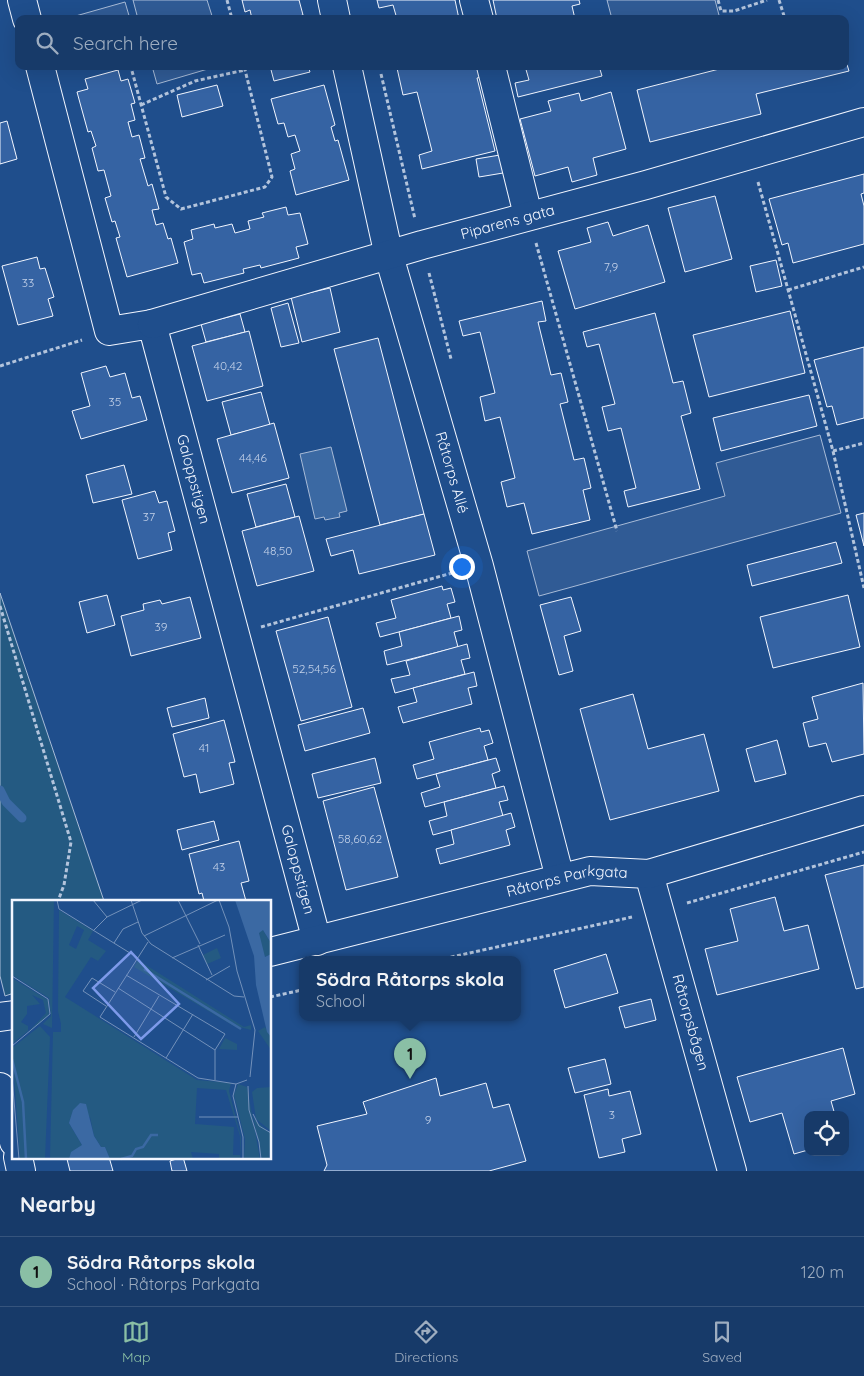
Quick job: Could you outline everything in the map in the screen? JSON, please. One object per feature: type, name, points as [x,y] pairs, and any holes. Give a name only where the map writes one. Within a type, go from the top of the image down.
[{"type":"street","points":[[22,0],[26,15]]},
{"type":"street","points":[[332,0],[335,15]]},
{"type":"street","points":[[474,0],[478,15]]},
{"type":"street","points":[[41,70],[109,331],[152,324]]},
{"type":"street","name":"Råtorps Allé","points":[[348,70],[389,256],[479,566],[560,878]]},
{"type":"street","points":[[492,70],[528,216]]},
{"type":"street","name":"Piparens gata","points":[[152,324],[864,122]]},
{"type":"street","name":"Galoppstigen","points":[[152,324],[317,941]]},
{"type":"street","name":"Råtorps Parkgata","points":[[271,952],[590,871],[649,874],[864,810]]},
{"type":"street","name":"Råtorpsbågen","points":[[649,874],[732,1171]]},
{"type":"street","points":[[0,1087],[12,1134]]},
{"type":"street","points":[[18,1158],[21,1171]]},
{"type":"path","points":[[227,0],[231,15]]},
{"type":"path","points":[[718,0],[721,10],[734,10],[768,0]]},
{"type":"path","points":[[779,0],[784,15]]},
{"type":"path","points":[[131,70],[166,197],[181,208],[265,187],[272,177],[245,70]]},
{"type":"path","points":[[141,105],[195,82],[237,70]]},
{"type":"path","points":[[750,154],[834,451],[864,588]]},
{"type":"path","points":[[528,216],[617,532]]},
{"type":"path","points":[[788,290],[864,267]]},
{"type":"path","points":[[0,366],[109,331]]},
{"type":"path","points":[[834,451],[864,443]]},
{"type":"path","points":[[236,634],[479,566]]},
{"type":"path","points":[[0,606],[71,842],[64,884],[58,900]]},
{"type":"path","points":[[271,997],[299,991]]},
{"type":"shaded area","points":[[133,0],[207,0],[212,15],[137,15]]},
{"type":"shaded area","points":[[607,0],[715,0],[719,15],[611,15]]},
{"type":"shaded area","points":[[125,2],[129,15],[79,15]]},
{"type":"shaded area","points":[[153,70],[204,70],[157,84]]},
{"type":"shaded area","points":[[820,435],[841,513],[539,596],[527,551],[725,496],[716,463]]},
{"type":"shaded area","points":[[331,447],[347,511],[339,513],[340,517],[325,520],[324,517],[315,519],[300,454]]},
{"type":"shaded area","points":[[0,593],[104,900],[12,900],[12,994],[5,996],[0,976]]},
{"type":"building","points":[[242,0],[299,0],[303,15],[251,15],[250,10],[245,12]]},
{"type":"building","points":[[377,0],[455,0],[458,15],[396,15],[393,5],[379,8]]},
{"type":"building","points":[[493,0],[579,0],[580,4],[572,6],[574,15],[496,15]]},
{"type":"building","points":[[118,70],[121,81],[128,79],[135,103],[131,104],[135,120],[128,122],[132,137],[139,135],[145,158],[140,159],[148,186],[152,184],[159,209],[152,210],[156,225],[163,223],[168,239],[171,238],[178,263],[127,277],[116,238],[120,237],[115,221],[112,222],[105,198],[111,196],[104,170],[98,171],[92,148],[96,146],[91,131],[88,132],[77,92],[88,89],[85,79]]},
{"type":"building","points":[[271,70],[309,70],[310,72],[274,81]]},
{"type":"building","points":[[397,70],[481,70],[482,77],[477,78],[495,151],[422,169],[419,155],[432,151],[417,92],[403,95]]},
{"type":"building","points":[[526,70],[600,70],[602,76],[518,97],[515,83],[529,80]]},
{"type":"building","points":[[715,70],[849,71],[756,94],[761,114],[650,142],[637,90]]},
{"type":"building","points":[[217,85],[223,106],[182,117],[177,95]]},
{"type":"building","points":[[324,85],[335,125],[331,127],[335,141],[338,140],[349,180],[296,195],[290,171],[295,169],[291,154],[300,151],[295,135],[288,137],[284,123],[278,124],[271,99]]},
{"type":"building","points":[[611,92],[626,149],[593,158],[597,175],[572,182],[568,167],[535,176],[520,119],[551,111],[548,101],[579,93],[581,101]]},
{"type":"building","points":[[7,121],[17,159],[0,164],[0,123]]},
{"type":"building","points":[[500,155],[503,173],[479,177],[476,159]]},
{"type":"building","points":[[864,174],[864,193],[861,194],[864,206],[864,244],[793,263],[788,243],[782,245],[769,199]]},
{"type":"building","points":[[715,196],[732,259],[685,272],[668,208]]},
{"type":"building","points":[[286,207],[288,215],[300,213],[308,244],[296,247],[299,258],[261,268],[260,265],[243,269],[244,273],[204,283],[201,273],[192,275],[184,242],[193,239],[191,230],[214,224],[215,228],[232,224],[235,233],[250,229],[248,221],[264,217],[262,213]]},
{"type":"building","points":[[608,222],[613,236],[648,225],[665,282],[575,309],[558,251],[591,242],[587,228]]},
{"type":"building","points":[[37,257],[40,269],[45,268],[54,297],[48,299],[53,316],[18,325],[2,266]]},
{"type":"building","points":[[776,260],[782,286],[756,292],[750,266]]},
{"type":"building","points":[[330,288],[340,332],[302,342],[291,297]]},
{"type":"building","points":[[542,301],[546,321],[538,322],[551,375],[561,373],[568,402],[560,404],[574,460],[584,458],[591,488],[583,490],[590,520],[532,534],[524,503],[507,507],[501,482],[515,478],[500,417],[485,421],[480,397],[495,393],[480,332],[463,336],[459,321]]},
{"type":"building","points":[[288,303],[299,343],[281,347],[271,308]]},
{"type":"building","points":[[790,311],[805,373],[709,397],[693,335]]},
{"type":"building","points":[[655,313],[673,383],[683,381],[691,413],[681,416],[700,489],[628,507],[624,491],[636,488],[621,428],[608,431],[602,407],[615,404],[599,344],[587,347],[583,332]]},
{"type":"building","points":[[240,314],[245,332],[206,342],[201,324]]},
{"type":"building","points":[[249,331],[263,386],[207,401],[192,346]]},
{"type":"building","points":[[378,338],[424,514],[380,525],[334,349]]},
{"type":"building","points":[[864,347],[864,418],[837,425],[832,406],[827,407],[814,360]]},
{"type":"building","points":[[106,366],[110,377],[125,373],[132,398],[140,396],[147,420],[81,439],[72,411],[90,406],[81,373]]},
{"type":"building","points":[[261,392],[270,425],[231,435],[222,402]]},
{"type":"building","points":[[809,395],[817,426],[721,451],[713,418]]},
{"type":"building","points":[[274,423],[289,478],[232,493],[217,439]]},
{"type":"building","points":[[124,465],[132,494],[93,503],[86,475]]},
{"type":"building","points":[[286,484],[295,517],[256,527],[247,494]]},
{"type":"building","points":[[155,491],[159,503],[167,501],[175,531],[168,533],[172,550],[138,559],[122,500]]},
{"type":"building","points":[[864,513],[864,546],[856,515]]},
{"type":"building","points":[[424,514],[435,555],[359,574],[353,550],[331,556],[326,539]]},
{"type":"building","points":[[299,516],[314,571],[257,586],[242,531]]},
{"type":"building","points":[[836,542],[842,563],[752,586],[747,565]]},
{"type":"building","points":[[442,586],[443,590],[451,588],[455,602],[447,604],[451,618],[380,637],[376,623],[396,618],[391,600]]},
{"type":"building","points":[[107,595],[115,625],[87,633],[79,602]]},
{"type":"building","points":[[848,595],[860,647],[773,668],[760,617]]},
{"type":"building","points":[[190,597],[201,638],[131,656],[121,616],[144,610],[143,604],[160,600],[162,604]]},
{"type":"building","points":[[571,597],[581,631],[564,636],[573,671],[559,675],[540,605]]},
{"type":"building","points":[[459,616],[462,630],[454,632],[458,647],[387,665],[384,651],[402,646],[399,632]]},
{"type":"building","points":[[328,617],[352,707],[301,721],[276,631]]},
{"type":"building","points":[[467,644],[470,658],[461,660],[465,674],[395,693],[391,679],[410,675],[406,661]]},
{"type":"building","points":[[474,672],[477,686],[468,688],[472,704],[403,723],[398,707],[417,702],[413,688]]},
{"type":"building","points":[[863,683],[864,754],[832,762],[826,743],[809,747],[803,723],[818,719],[812,697]]},
{"type":"building","points":[[633,694],[648,749],[704,734],[719,791],[610,820],[580,709]]},
{"type":"building","points":[[205,698],[209,718],[172,727],[167,708]]},
{"type":"building","points":[[363,708],[370,733],[305,751],[298,725]]},
{"type":"building","points":[[224,720],[235,762],[229,763],[234,784],[200,793],[196,774],[184,777],[173,734]]},
{"type":"building","points":[[480,728],[481,732],[489,730],[493,743],[484,746],[488,760],[417,779],[413,765],[434,759],[429,742]]},
{"type":"building","points":[[777,740],[786,774],[755,782],[746,749]]},
{"type":"building","points":[[375,758],[381,783],[318,798],[312,774]]},
{"type":"building","points":[[496,758],[500,771],[492,774],[496,788],[425,807],[421,793],[440,787],[436,774]]},
{"type":"building","points":[[504,786],[508,800],[499,802],[503,816],[433,835],[429,821],[447,816],[444,802]]},
{"type":"building","points":[[374,787],[398,877],[346,890],[323,801]]},
{"type":"building","points":[[511,813],[515,827],[506,830],[510,845],[440,864],[436,849],[454,844],[451,830]]},
{"type":"building","points":[[214,821],[219,840],[182,850],[177,830]]},
{"type":"building","points":[[239,841],[249,881],[241,883],[246,900],[204,900],[202,893],[199,894],[189,854]]},
{"type":"building","points":[[864,865],[864,987],[856,989],[825,875]]},
{"type":"building","points":[[775,897],[784,931],[808,925],[819,969],[717,995],[705,949],[738,941],[730,909]]},
{"type":"building","points":[[606,954],[618,993],[565,1008],[554,970]]},
{"type":"building","points":[[651,999],[656,1020],[625,1028],[619,1007]]},
{"type":"building","points":[[843,1048],[855,1094],[831,1101],[834,1111],[804,1111],[804,1151],[794,1154],[782,1113],[750,1122],[737,1077]]},
{"type":"building","points":[[605,1059],[611,1084],[575,1093],[568,1068]]},
{"type":"building","points":[[436,1078],[440,1096],[486,1083],[493,1108],[509,1104],[526,1161],[489,1171],[324,1171],[327,1165],[317,1126],[367,1114],[363,1102]]},
{"type":"building","points":[[608,1089],[609,1096],[630,1091],[641,1134],[622,1139],[625,1152],[599,1158],[584,1095]]},
{"type":"building","points":[[109,1158],[113,1171],[70,1171],[67,1159]]},
{"type":"building","points":[[183,1158],[187,1171],[172,1171],[170,1161]]},
{"type":"waterway","points":[[0,790],[6,802],[22,818]]},
{"type":"place","name":"Södra Råtorps skola","points":[[410,1079]]}]
